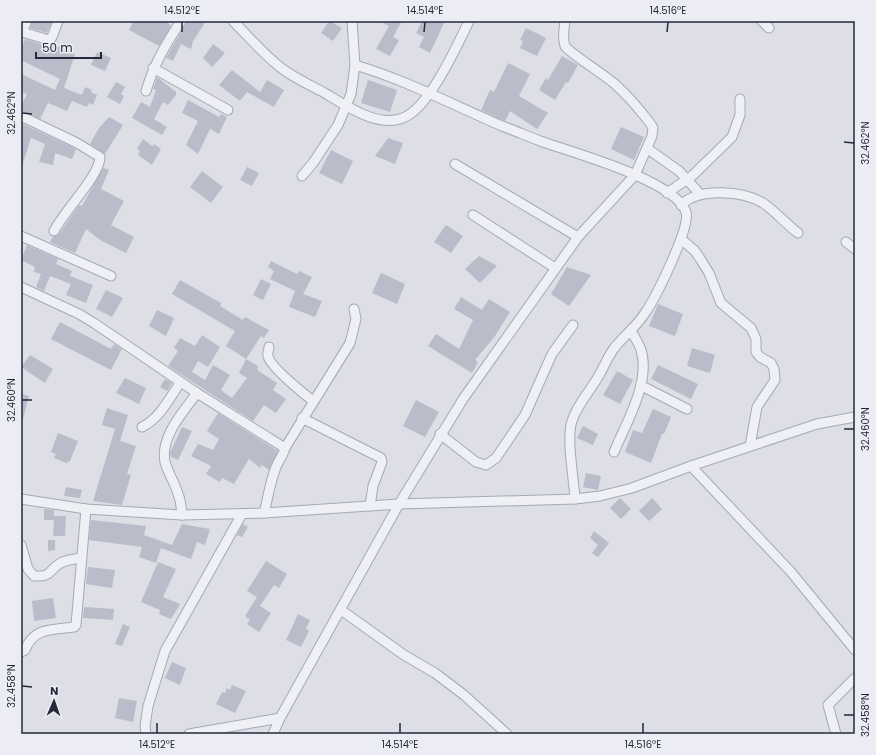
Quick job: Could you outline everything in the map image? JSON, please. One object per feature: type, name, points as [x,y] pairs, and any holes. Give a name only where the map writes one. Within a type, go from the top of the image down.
[{"type":"street","points":[[26,21],[22,33],[49,40],[58,21]]},
{"type":"street","points":[[146,91],[153,68],[161,52],[181,21]]},
{"type":"street","points":[[233,21],[274,63],[295,77],[347,107],[376,118],[398,120],[417,109],[430,93],[469,21]]},
{"type":"street","points":[[273,734],[280,718],[399,504],[440,434],[555,268],[578,237],[635,175],[648,149],[653,128],[650,123],[617,86],[601,72],[571,52],[565,46],[563,34],[565,21]]},
{"type":"street","points":[[762,21],[769,28]]},
{"type":"street","points":[[302,176],[313,164],[338,125],[347,107],[351,94],[355,65],[351,22]]},
{"type":"street","points":[[355,65],[395,78],[503,126],[544,142],[596,158],[635,175],[667,193],[681,204],[686,212],[687,220],[681,239],[651,303],[631,330],[616,346],[606,361],[596,381],[577,409],[571,422],[569,437],[576,499]]},
{"type":"street","points":[[153,68],[228,110]]},
{"type":"street","points":[[667,193],[688,178],[732,137],[740,115],[740,99]]},
{"type":"street","points":[[21,116],[77,143],[100,157],[94,174],[60,218],[54,231]]},
{"type":"street","points":[[648,149],[688,178],[700,194]]},
{"type":"street","points":[[455,164],[578,237]]},
{"type":"street","points":[[681,204],[700,194],[720,193],[754,199],[764,203],[798,233]]},
{"type":"street","points":[[473,215],[555,268]]},
{"type":"street","points":[[21,236],[111,276]]},
{"type":"street","points":[[681,239],[695,251],[702,260],[721,303],[751,328],[756,339],[756,352],[760,357],[771,363],[774,369],[775,380],[757,407],[750,446]]},
{"type":"street","points":[[846,242],[855,249]]},
{"type":"street","points":[[21,287],[84,317],[180,382],[284,448]]},
{"type":"street","points":[[264,513],[276,466],[282,457],[284,448],[350,343],[356,319],[354,309]]},
{"type":"street","points":[[440,434],[481,465],[490,463],[496,458],[525,415],[552,354],[573,325]]},
{"type":"street","points":[[614,452],[642,386],[644,369],[641,349],[631,330]]},
{"type":"street","points":[[269,347],[268,354],[271,362],[290,382],[313,401]]},
{"type":"street","points":[[142,427],[150,423],[158,415],[180,382]]},
{"type":"street","points":[[642,386],[687,409]]},
{"type":"street","points":[[182,515],[179,495],[165,462],[164,449],[168,437],[179,417],[197,393]]},
{"type":"street","points":[[21,499],[86,509],[182,515],[264,513],[399,504],[576,499],[600,496],[632,488],[690,466],[817,424],[855,417]]},
{"type":"street","points":[[302,418],[381,458],[382,462],[373,486],[370,506]]},
{"type":"street","points":[[690,466],[791,572],[855,650]]},
{"type":"street","points":[[21,652],[25,650],[29,640],[37,633],[74,627],[76,625],[86,509]]},
{"type":"street","points":[[146,734],[145,726],[148,706],[165,650],[242,514]]},
{"type":"street","points":[[21,545],[28,568],[34,576],[46,575],[50,573],[59,563],[81,558]]},
{"type":"street","points":[[341,610],[404,655],[435,673],[464,695],[507,734]]},
{"type":"street","points":[[836,734],[828,705],[855,678]]},
{"type":"street","points":[[189,734],[280,718]]},
{"type":"building","points":[[33,21],[52,21],[47,33],[30,28]]},
{"type":"building","points":[[134,21],[166,21],[171,26],[159,46],[129,30]]},
{"type":"building","points":[[187,21],[206,21],[193,41],[191,49],[181,44],[173,61],[166,58]]},
{"type":"building","points":[[329,21],[342,28],[333,41],[321,33]]},
{"type":"building","points":[[380,21],[402,21],[393,37],[399,40],[390,56],[376,49],[389,26]]},
{"type":"building","points":[[422,21],[445,21],[430,53],[419,47],[424,37],[416,33]]},
{"type":"building","points":[[526,28],[546,38],[537,56],[520,48],[523,41],[520,40]]},
{"type":"building","points":[[25,39],[47,46],[53,44],[75,54],[64,88],[82,95],[85,87],[92,90],[91,92],[97,95],[93,105],[89,103],[87,107],[72,101],[67,111],[48,103],[40,119],[21,110],[21,106],[27,94],[21,92],[21,74],[55,90],[60,79],[21,60],[21,49]]},
{"type":"building","points":[[213,44],[225,53],[212,67],[203,58]]},
{"type":"building","points":[[97,52],[111,58],[105,71],[91,65]]},
{"type":"building","points":[[562,56],[578,65],[568,83],[566,82],[555,100],[539,90],[546,78],[548,80]]},
{"type":"building","points":[[508,63],[530,74],[519,96],[548,113],[537,129],[510,111],[505,121],[481,110],[490,90],[494,92]]},
{"type":"building","points":[[232,70],[260,92],[267,80],[284,90],[274,107],[247,92],[240,101],[219,85]]},
{"type":"building","points":[[157,77],[176,92],[176,95],[168,105],[163,102],[154,119],[167,127],[162,135],[132,118],[141,102],[150,107],[156,90],[153,89]]},
{"type":"building","points":[[368,80],[397,90],[390,112],[361,103]]},
{"type":"building","points":[[116,82],[125,87],[121,94],[124,96],[120,104],[107,97]]},
{"type":"building","points":[[188,100],[219,117],[221,114],[227,117],[219,134],[210,129],[198,154],[186,145],[198,121],[182,113]]},
{"type":"building","points":[[109,117],[123,125],[105,154],[90,144],[99,128]]},
{"type":"building","points":[[21,123],[76,149],[72,159],[55,153],[53,165],[39,162],[45,144],[31,138],[21,166]]},
{"type":"building","points":[[621,127],[644,137],[634,160],[611,149]]},
{"type":"building","points":[[388,138],[403,143],[395,164],[375,156]]},
{"type":"building","points":[[143,139],[152,146],[154,144],[161,149],[152,165],[138,155],[140,151],[137,149]]},
{"type":"building","points":[[331,150],[353,161],[342,184],[319,173]]},
{"type":"building","points":[[247,167],[259,173],[252,186],[240,180]]},
{"type":"building","points":[[103,168],[109,170],[101,189],[124,201],[111,225],[134,237],[126,253],[100,240],[86,229],[75,253],[50,242],[53,237],[59,234],[79,205],[82,206]]},
{"type":"building","points":[[202,171],[223,187],[211,203],[190,187]]},
{"type":"building","points":[[446,225],[463,236],[451,253],[434,242]]},
{"type":"building","points":[[27,245],[58,259],[56,264],[72,271],[70,276],[93,285],[86,303],[66,295],[71,284],[50,276],[44,291],[36,287],[41,274],[34,272],[35,267],[21,260]]},
{"type":"building","points":[[479,256],[497,266],[480,283],[465,269]]},
{"type":"building","points":[[271,261],[297,274],[299,271],[312,277],[303,294],[322,301],[315,317],[289,307],[295,291],[270,279],[274,271],[268,267]]},
{"type":"building","points":[[567,267],[591,275],[569,306],[551,294]]},
{"type":"building","points":[[381,273],[405,284],[397,304],[372,293]]},
{"type":"building","points":[[261,279],[271,284],[263,300],[253,295]]},
{"type":"building","points":[[180,280],[221,303],[220,306],[243,320],[245,317],[269,330],[264,338],[261,336],[246,359],[226,346],[235,331],[172,294]]},
{"type":"building","points":[[106,290],[123,298],[112,317],[96,309]]},
{"type":"building","points":[[461,297],[482,310],[489,299],[510,312],[495,336],[475,360],[478,362],[472,373],[428,346],[436,334],[459,349],[473,320],[454,309]]},
{"type":"building","points":[[658,304],[683,314],[675,336],[649,326]]},
{"type":"building","points":[[157,310],[174,318],[166,336],[149,326]]},
{"type":"building","points":[[60,322],[111,349],[114,344],[122,349],[111,370],[51,339]]},
{"type":"building","points":[[202,335],[220,347],[208,367],[198,361],[192,372],[205,380],[213,365],[230,375],[221,390],[232,398],[247,378],[239,373],[246,359],[258,366],[257,370],[277,383],[273,390],[286,399],[276,413],[264,405],[253,421],[168,366],[178,351],[174,348],[180,338],[195,346]]},
{"type":"building","points":[[692,348],[715,355],[710,373],[687,366]]},
{"type":"building","points":[[30,355],[53,369],[45,383],[21,367]]},
{"type":"building","points":[[658,365],[698,384],[691,399],[651,379]]},
{"type":"building","points":[[617,371],[633,380],[620,404],[603,395]]},
{"type":"building","points":[[125,378],[146,388],[139,404],[116,393]]},
{"type":"building","points":[[165,379],[172,383],[167,391],[160,387]]},
{"type":"building","points":[[21,394],[29,396],[23,419],[21,419]]},
{"type":"building","points":[[416,400],[439,412],[425,437],[403,426]]},
{"type":"building","points":[[107,408],[128,415],[120,441],[136,446],[127,474],[131,475],[122,505],[93,501],[115,429],[102,425]]},
{"type":"building","points":[[653,409],[671,417],[664,434],[662,434],[651,463],[625,452],[633,430],[642,433]]},
{"type":"building","points":[[218,413],[278,451],[269,470],[262,465],[260,468],[249,459],[234,484],[222,478],[220,482],[206,474],[211,466],[191,456],[198,444],[213,450],[219,439],[207,431]]},
{"type":"building","points":[[583,426],[598,434],[593,445],[577,438]]},
{"type":"building","points":[[182,427],[192,431],[178,460],[171,457],[170,453]]},
{"type":"building","points":[[58,433],[78,441],[70,461],[66,463],[54,458],[56,454],[51,452]]},
{"type":"building","points":[[586,473],[601,476],[598,490],[583,487]]},
{"type":"building","points":[[66,487],[82,490],[80,498],[64,496]]},
{"type":"building","points":[[620,498],[631,509],[621,519],[610,508]]},
{"type":"building","points":[[652,498],[662,509],[649,521],[639,511]]},
{"type":"building","points":[[44,509],[54,510],[54,516],[66,516],[65,536],[53,536],[54,520],[44,520]]},
{"type":"building","points":[[91,520],[146,526],[144,535],[172,545],[182,524],[210,529],[205,545],[197,542],[191,559],[161,548],[156,563],[139,557],[142,547],[89,540]]},
{"type":"building","points":[[243,524],[248,527],[242,537],[237,535]]},
{"type":"building","points":[[594,531],[609,543],[598,557],[592,553],[598,545],[590,538]]},
{"type":"building","points":[[48,540],[55,540],[55,550],[48,551]]},
{"type":"building","points":[[266,561],[287,574],[279,588],[274,585],[260,606],[271,613],[259,632],[247,624],[250,620],[245,616],[257,597],[247,591]]},
{"type":"building","points":[[158,562],[176,569],[163,597],[180,604],[171,619],[159,614],[160,610],[141,602]]},
{"type":"building","points":[[88,567],[115,570],[112,588],[86,584]]},
{"type":"building","points":[[53,598],[56,618],[34,621],[32,601]]},
{"type":"building","points":[[84,607],[114,609],[113,620],[83,618]]},
{"type":"building","points":[[298,614],[310,620],[306,629],[309,631],[301,647],[286,640]]},
{"type":"building","points":[[123,624],[130,627],[122,646],[115,644]]},
{"type":"building","points":[[172,662],[186,668],[180,685],[165,678]]},
{"type":"building","points":[[232,685],[246,691],[235,713],[216,704],[222,692],[225,693],[227,688],[230,690]]},
{"type":"building","points":[[119,698],[137,701],[133,722],[115,718]]}]
